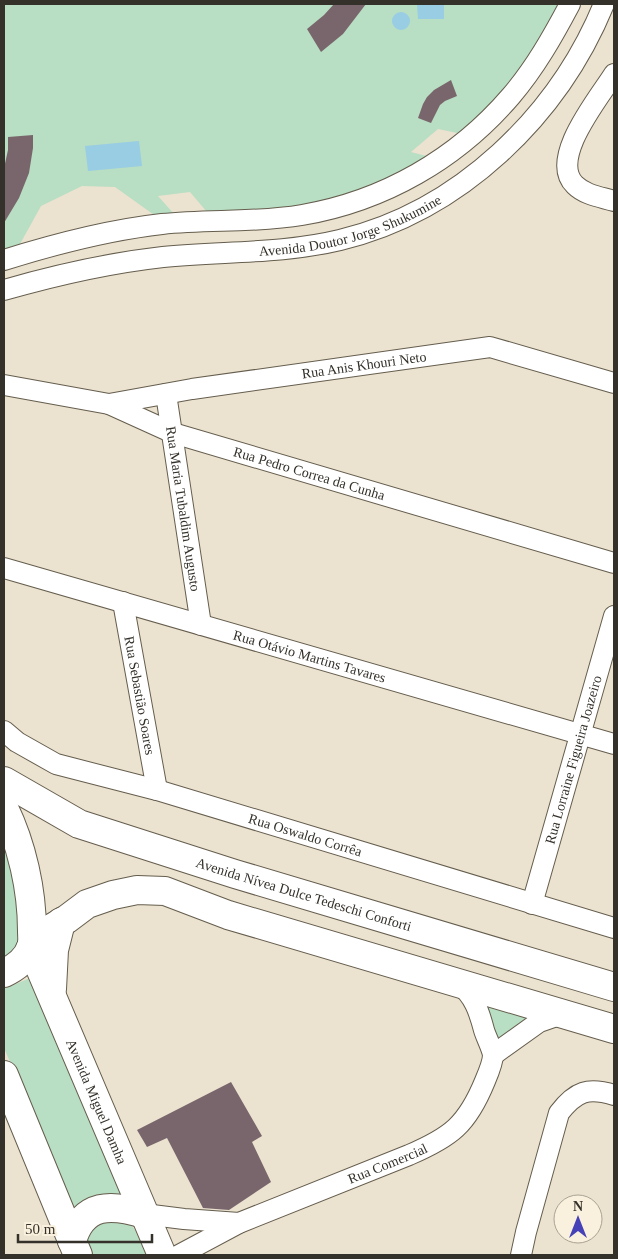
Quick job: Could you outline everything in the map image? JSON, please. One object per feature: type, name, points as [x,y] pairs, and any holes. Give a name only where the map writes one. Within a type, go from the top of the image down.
[{"type":"main road","name":"Avenida Nívea Dulce Tedeschi Conforti","points":[[4,781],[79,824],[235,874],[614,987]]},
{"type":"main road","points":[[4,808],[21,851],[29,891],[32,920],[31,943],[25,958],[11,970],[4,973]]},
{"type":"main road","points":[[31,943],[87,904],[113,895],[137,890],[165,891],[228,915],[614,1029]]},
{"type":"main road","points":[[51,993],[54,950],[61,922]]},
{"type":"main road","name":"Avenida Miguel Damha","points":[[31,943],[162,1255]]},
{"type":"main road","points":[[4,1075],[75,1248]]},
{"type":"main road","points":[[75,1248],[78,1226],[83,1219],[97,1210],[117,1207],[144,1214]]},
{"type":"street","name":"Avenida Doutor Jorge Shukumine","points":[[4,260],[91,236],[162,224],[301,215],[333,208],[384,192],[414,176],[453,151],[488,121],[513,94],[536,62],[570,4]]},
{"type":"street","name":"Avenida Doutor Jorge Shukumine","points":[[4,290],[57,275],[163,257],[311,246],[341,240],[398,220],[431,204],[466,180],[506,147],[532,121],[557,91],[576,61],[604,4]]},
{"type":"street","points":[[614,74],[572,141],[567,161],[568,173],[574,184],[585,192],[614,201]]},
{"type":"street","points":[[384,192],[398,220]]},
{"type":"street","points":[[91,236],[86,256],[90,263],[96,267]]},
{"type":"street","name":"Rua Anis Khouri Neto","points":[[108,404],[490,347],[614,383]]},
{"type":"street","name":"Rua Pedro Correa da Cunha","points":[[4,385],[108,404],[173,433],[614,563]]},
{"type":"street","name":"Rua Maria Tubaldim Augusto","points":[[166,394],[201,625]]},
{"type":"street","name":"Rua Otávio Martins Tavares","points":[[4,568],[614,744]]},
{"type":"street","name":"Rua Sebastião Soares","points":[[123,602],[156,790]]},
{"type":"street","name":"Rua Lorraine Figueira Joazeiro","points":[[532,904],[614,616]]},
{"type":"street","name":"Rua Oswaldo Corrêa","points":[[4,730],[17,742],[56,764],[156,790],[614,928]]},
{"type":"street","points":[[458,984],[468,992],[476,1005],[493,1056],[539,1022],[562,1014]]},
{"type":"street","name":"Rua Comercial","points":[[179,1255],[239,1223],[436,1144],[452,1132],[467,1116],[481,1091],[493,1056]]},
{"type":"street","points":[[521,1255],[560,1113],[570,1099],[584,1092],[599,1090],[614,1095]]},
{"type":"street","name":"Rua Comercial","points":[[144,1214],[239,1223]]},
{"type":"green space","points":[[4,4],[560,4],[553,20],[512,82],[462,134],[438,129],[411,152],[430,157],[411,170],[333,201],[259,212],[207,212],[190,192],[158,196],[174,214],[157,217],[115,187],[82,186],[41,206],[20,244],[4,250]]},
{"type":"green space","points":[[4,834],[18,891],[19,940],[14,951],[4,961]]},
{"type":"green space","points":[[30,978],[126,1199],[79,1219],[4,1048],[4,989]]},
{"type":"green space","points":[[482,996],[540,1013],[496,1047]]},
{"type":"green space","points":[[94,1221],[129,1222],[135,1230],[146,1255],[89,1255],[86,1242]]},
{"type":"water","points":[[417,4],[444,4],[444,19],[418,19]]},
{"type":"water","points":[[397,12],[405,12],[410,17],[408,28],[397,30],[392,25],[392,17]]},
{"type":"water","points":[[139,141],[142,166],[88,171],[85,146]]},
{"type":"building","points":[[334,4],[366,4],[343,34],[321,52],[307,29]]},
{"type":"building","points":[[451,80],[457,96],[440,105],[431,123],[418,118],[427,97],[434,90]]},
{"type":"building","points":[[33,135],[29,173],[19,198],[4,223],[4,168],[8,150],[8,137]]},
{"type":"building","points":[[231,1082],[262,1136],[252,1142],[271,1182],[229,1210],[203,1208],[167,1138],[147,1147],[137,1130]]}]
